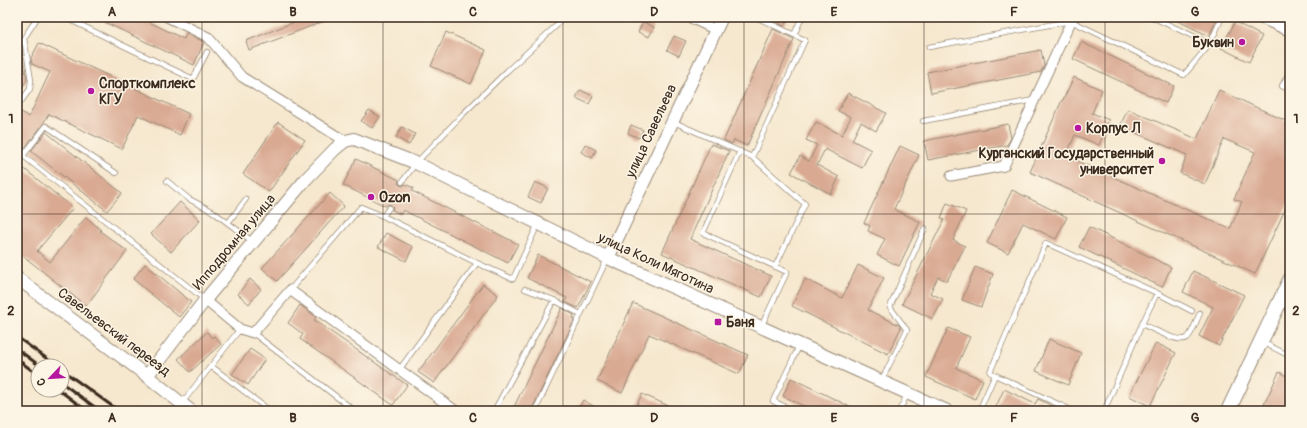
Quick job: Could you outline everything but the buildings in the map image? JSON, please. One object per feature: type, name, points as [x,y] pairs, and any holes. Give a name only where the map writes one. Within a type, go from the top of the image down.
[{"type":"main road","points":[[1228,411],[1260,341],[1290,281]]},
{"type":"street","name":"улица Коли Мяготина","points":[[167,17],[208,37],[242,77],[350,140],[416,163],[608,258],[947,411]]},
{"type":"street","points":[[688,17],[716,30]]},
{"type":"street","name":"улица Савельева","points":[[608,258],[722,17]]},
{"type":"street","points":[[1261,17],[1290,30]]},
{"type":"street","points":[[951,176],[1004,166],[1072,19]]},
{"type":"street","name":"Ипподромная улица","points":[[147,376],[205,300],[306,180],[335,149],[350,140]]},
{"type":"street","name":"Савельевский переезд","points":[[17,278],[192,411]]},
{"type":"street","points":[[205,300],[240,329],[253,333],[290,290],[456,411]]},
{"type":"lane","points":[[17,49],[37,18],[35,17]]},
{"type":"lane","points":[[64,17],[192,79],[207,52]]},
{"type":"lane","points":[[402,182],[416,163],[507,71],[558,25],[562,17]]},
{"type":"lane","points":[[752,157],[804,40],[756,17]]},
{"type":"lane","points":[[794,35],[802,17]]},
{"type":"lane","points":[[1152,17],[1210,44]]},
{"type":"lane","points":[[929,46],[1072,19],[1184,75],[1210,44],[1222,17]]},
{"type":"lane","points":[[20,103],[30,89],[31,80],[24,38]]},
{"type":"lane","points":[[1290,71],[1282,86],[1290,90]]},
{"type":"lane","points":[[923,121],[1034,100]]},
{"type":"lane","points":[[673,121],[752,157],[805,204],[776,267]]},
{"type":"lane","points":[[23,156],[46,126],[116,173]]},
{"type":"lane","points":[[17,151],[205,300]]},
{"type":"lane","points":[[740,152],[703,233],[787,272],[761,327]]},
{"type":"lane","points":[[168,181],[188,199],[212,211],[254,242]]},
{"type":"lane","points":[[228,223],[246,199]]},
{"type":"lane","points":[[290,290],[361,207],[383,216],[512,279],[539,223]]},
{"type":"lane","points":[[383,216],[389,208]]},
{"type":"lane","points":[[881,381],[907,330],[890,307],[925,228]]},
{"type":"lane","points":[[1073,411],[990,372],[1046,243],[1192,311]]},
{"type":"lane","points":[[535,411],[608,258]]},
{"type":"lane","points":[[399,370],[477,262]]},
{"type":"lane","points":[[525,289],[554,300],[580,314]]},
{"type":"lane","points":[[1104,411],[1142,324],[1157,294]]},
{"type":"lane","points":[[494,411],[554,300]]},
{"type":"lane","points":[[1142,324],[1176,339],[1183,340],[1188,337],[1200,313]]},
{"type":"lane","points":[[182,403],[240,329]]},
{"type":"lane","points":[[253,333],[355,411]]},
{"type":"lane","points":[[1260,341],[1290,356]]},
{"type":"lane","points":[[794,411],[773,401],[800,345]]},
{"type":"lane","points":[[211,366],[270,411]]},
{"type":"lane","points":[[979,411],[995,375]]},
{"type":"lane","points":[[899,411],[908,393]]},
{"type":"railway","points":[[17,337],[46,358]]},
{"type":"railway","points":[[17,349],[30,359]]},
{"type":"railway","points":[[17,359],[30,369]]},
{"type":"railway","points":[[70,376],[119,411]]},
{"type":"railway","points":[[70,389],[100,411]]},
{"type":"railway","points":[[70,398],[87,411]]},
{"type":"place","name":"Буквин","points":[[1242,42]]},
{"type":"place","name":"Спорткомплекс КГУ","points":[[91,91]]},
{"type":"place","name":"Корпус Л","points":[[1078,128]]},
{"type":"place","name":"Курганский Государственный университет","points":[[1162,161]]},
{"type":"place","name":"Ozon","points":[[371,197]]},
{"type":"place","name":"Баня","points":[[718,322]]}]
